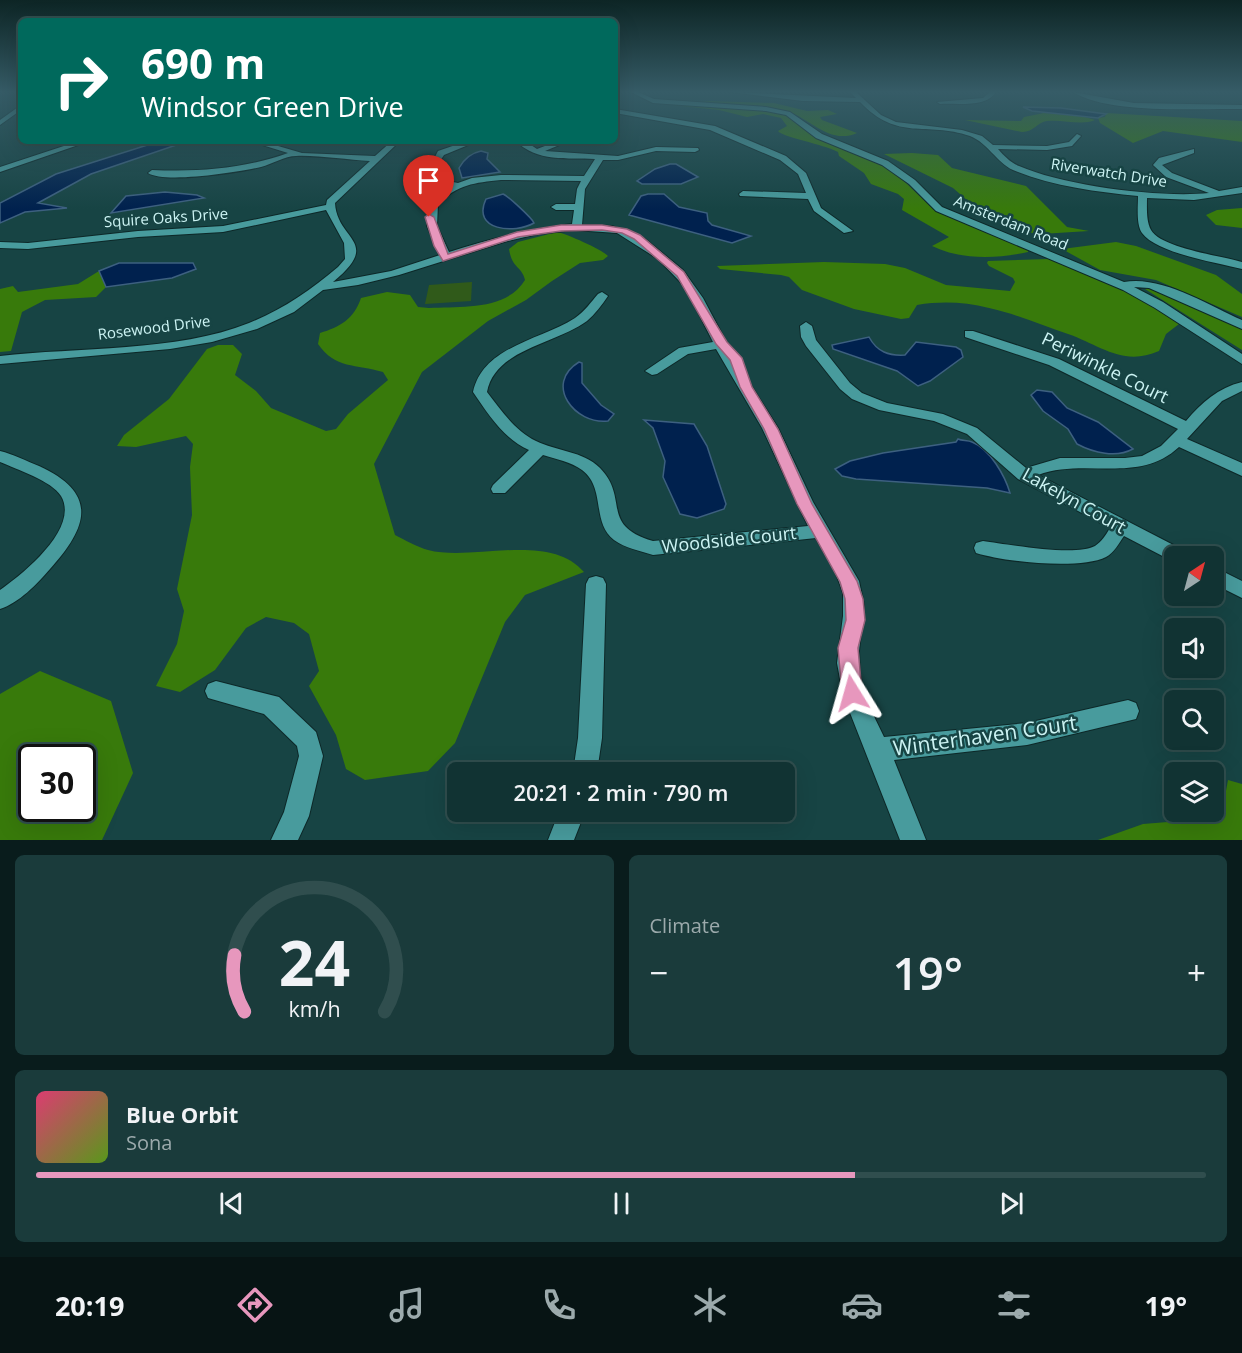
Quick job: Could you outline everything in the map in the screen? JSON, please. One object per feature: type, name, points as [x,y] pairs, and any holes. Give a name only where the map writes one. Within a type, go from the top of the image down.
[{"type":"street","points":[[719,131],[742,139],[793,164],[807,181],[810,196],[821,212],[849,231]]},
{"type":"street","name":"Amsterdam Road","points":[[810,131],[885,163],[912,182],[939,209],[1123,286],[1160,305],[1242,360]]},
{"type":"street","name":"Riverwatch Drive","points":[[958,131],[978,137],[1006,162],[1027,172],[1143,193],[1180,197],[1242,190]]},
{"type":"street","points":[[991,147],[1059,148],[1072,144],[1077,136]]},
{"type":"street","points":[[0,170],[77,144]]},
{"type":"street","points":[[262,144],[294,154],[376,159]]},
{"type":"street","points":[[329,207],[332,199],[393,144]]},
{"type":"street","points":[[466,144],[441,153],[429,172],[435,181],[456,185],[502,177],[586,179]]},
{"type":"street","points":[[525,144],[537,152],[601,156],[630,157],[661,148],[695,150]]},
{"type":"street","points":[[537,152],[557,144]]},
{"type":"street","points":[[1191,151],[1162,160],[1157,165],[1169,175],[1218,194]]},
{"type":"street","points":[[152,173],[198,176],[227,173],[258,167],[294,154]]},
{"type":"street","points":[[577,228],[579,207],[586,179],[601,156]]},
{"type":"street","points":[[0,159],[23,161]]},
{"type":"street","points":[[446,258],[438,246],[429,217],[442,194],[456,185]]},
{"type":"street","points":[[1143,193],[1145,228],[1153,237],[1172,246],[1242,266]]},
{"type":"street","points":[[743,194],[810,196]]},
{"type":"street","name":"Squire Oaks Drive","points":[[2,246],[28,246],[138,234],[223,230],[329,207]]},
{"type":"street","name":"Rosewood Drive","points":[[0,360],[164,345],[213,337],[276,316],[304,301],[348,263],[352,252],[340,224],[329,207]]},
{"type":"street","points":[[556,207],[579,207]]},
{"type":"street","points":[[321,287],[353,284],[446,258],[517,234],[577,228],[617,230],[637,237],[686,280],[722,344],[727,359],[771,429],[805,504],[849,581],[854,599],[855,620],[848,648],[848,673],[852,693],[913,840]]},
{"type":"street","points":[[337,273],[353,284]]},
{"type":"street","points":[[1123,286],[1138,283],[1152,285],[1242,325]]},
{"type":"street","name":"Woodside Court","points":[[602,296],[580,320],[496,362],[481,379],[480,392],[513,432],[540,448],[583,464],[596,473],[604,488],[608,518],[625,538],[653,548],[821,531]]},
{"type":"street","name":"Lakelyn Court","points":[[806,326],[807,337],[811,343],[845,387],[857,396],[884,407],[952,422],[982,438],[1024,475],[1164,549]]},
{"type":"street","name":"Periwinkle Court","points":[[969,334],[1054,362],[1242,470]]},
{"type":"street","points":[[652,371],[684,351],[722,344]]},
{"type":"street","points":[[1024,475],[1057,464],[1143,461],[1161,453],[1225,391],[1242,386]]},
{"type":"street","points":[[499,489],[540,448]]},
{"type":"street","points":[[0,601],[36,574],[51,557],[65,535],[73,514],[73,502],[68,492],[59,484],[1,458]]},
{"type":"street","points":[[983,548],[1059,555],[1091,555],[1106,546],[1120,527]]},
{"type":"street","points":[[1224,580],[1242,590]]},
{"type":"street","points":[[586,762],[590,738],[596,584]]},
{"type":"street","points":[[216,691],[271,705],[308,740],[311,756],[296,816],[284,840]]},
{"type":"street","name":"Winterhaven Court","points":[[877,750],[1027,734],[1072,726],[1128,711]]},
{"type":"street","points":[[561,840],[568,822]]},
{"type":"green space","points":[[778,131],[807,131],[877,161],[903,180],[934,210],[1028,249],[1028,252],[979,257],[954,254],[932,246],[949,237],[902,210],[904,199],[898,194],[871,184],[864,173],[839,156],[838,152]]},
{"type":"green space","points":[[824,131],[857,133],[838,136]]},
{"type":"green space","points":[[1114,131],[1162,131],[1133,143]]},
{"type":"green space","points":[[1164,131],[1242,131],[1242,142]]},
{"type":"green space","points":[[884,154],[938,155],[952,168],[1026,186],[1067,227],[1089,231],[1041,234],[1023,232],[975,207],[953,188]]},
{"type":"green space","points":[[1242,208],[1242,228],[1216,225],[1206,215],[1217,210]]},
{"type":"green space","points":[[557,232],[584,242],[608,256],[603,260],[580,263],[526,300],[488,321],[422,372],[374,464],[395,535],[428,550],[446,553],[531,550],[551,553],[569,560],[584,572],[525,595],[505,622],[455,743],[428,771],[365,780],[346,769],[336,735],[309,686],[319,671],[309,634],[294,623],[266,617],[246,628],[215,670],[180,692],[156,686],[177,644],[184,611],[177,589],[192,515],[190,467],[193,444],[186,436],[136,447],[117,446],[124,435],[169,399],[207,349],[218,345],[233,345],[242,354],[235,375],[256,391],[271,408],[326,431],[336,429],[348,414],[388,380],[383,372],[339,362],[332,358],[318,344],[320,333],[334,328],[350,317],[361,298],[387,292],[410,295],[418,307],[468,306],[495,302],[517,290],[525,280],[522,272],[512,260],[509,249],[518,242]]},
{"type":"green space","points":[[1116,242],[1136,246],[1216,275],[1242,294],[1242,317],[1156,280],[1100,270],[1062,249]]},
{"type":"green space","points":[[1049,259],[1136,295],[1179,324],[1166,334],[1159,351],[1134,357],[1123,356],[1009,313],[971,304],[917,305],[909,318],[901,319],[854,309],[802,290],[789,277],[720,269],[717,266],[824,262],[885,264],[905,268],[946,285],[1010,291],[1015,282],[1013,278],[989,266],[988,261]]},
{"type":"green space","points":[[99,271],[106,287],[96,297],[45,300],[22,312],[11,351],[0,352],[0,289],[13,286],[18,292],[78,284]]},
{"type":"green space","points":[[472,282],[471,301],[425,304],[429,285]]},
{"type":"green space","points":[[1148,288],[1242,328],[1242,350],[1145,289]]},
{"type":"green space","points":[[40,671],[111,701],[133,773],[102,840],[0,840],[0,694]]},
{"type":"green space","points":[[1228,780],[1242,784],[1242,840],[1098,840],[1143,824],[1224,822],[1224,802]]},
{"type":"water","points":[[151,144],[179,144],[91,174],[38,203],[67,208],[25,212],[0,223],[0,203],[56,174]]},
{"type":"water","points":[[481,151],[488,153],[487,159],[500,172],[462,178],[459,168],[461,165],[471,155]]},
{"type":"water","points":[[676,164],[698,177],[681,184],[642,184],[637,181],[655,169]]},
{"type":"water","points":[[165,192],[197,195],[204,198],[111,213],[126,196]]},
{"type":"water","points":[[503,194],[520,207],[534,223],[507,229],[490,224],[484,218],[483,210],[486,199]]},
{"type":"water","points":[[664,194],[679,207],[707,213],[708,221],[712,225],[751,236],[732,243],[629,215],[641,196]]},
{"type":"water","points":[[119,263],[193,263],[196,269],[172,278],[106,287],[99,271]]},
{"type":"water","points":[[869,337],[880,350],[889,354],[905,355],[916,342],[956,347],[961,350],[963,357],[930,381],[918,386],[897,371],[833,349],[832,345]]},
{"type":"water","points":[[579,362],[582,363],[582,383],[601,405],[614,414],[608,421],[596,421],[584,417],[568,401],[564,391],[564,381],[569,371]]},
{"type":"water","points":[[1037,390],[1052,392],[1067,408],[1098,422],[1133,449],[1112,454],[1091,450],[1077,444],[1068,429],[1043,411],[1031,395]]},
{"type":"water","points":[[644,420],[694,424],[707,446],[726,504],[724,509],[697,518],[680,514],[663,477],[665,461],[653,428]]},
{"type":"water","points":[[958,439],[972,442],[991,457],[1001,471],[1010,493],[987,488],[856,479],[842,476],[835,469],[850,461],[883,453],[956,442]]},
{"type":"route","points":[[429,217],[438,246],[446,258],[517,234],[561,228],[610,228],[637,237],[681,274],[722,344],[736,358],[746,387],[771,429],[805,504],[849,581],[854,599],[855,620],[848,648],[848,673],[852,693]]}]
